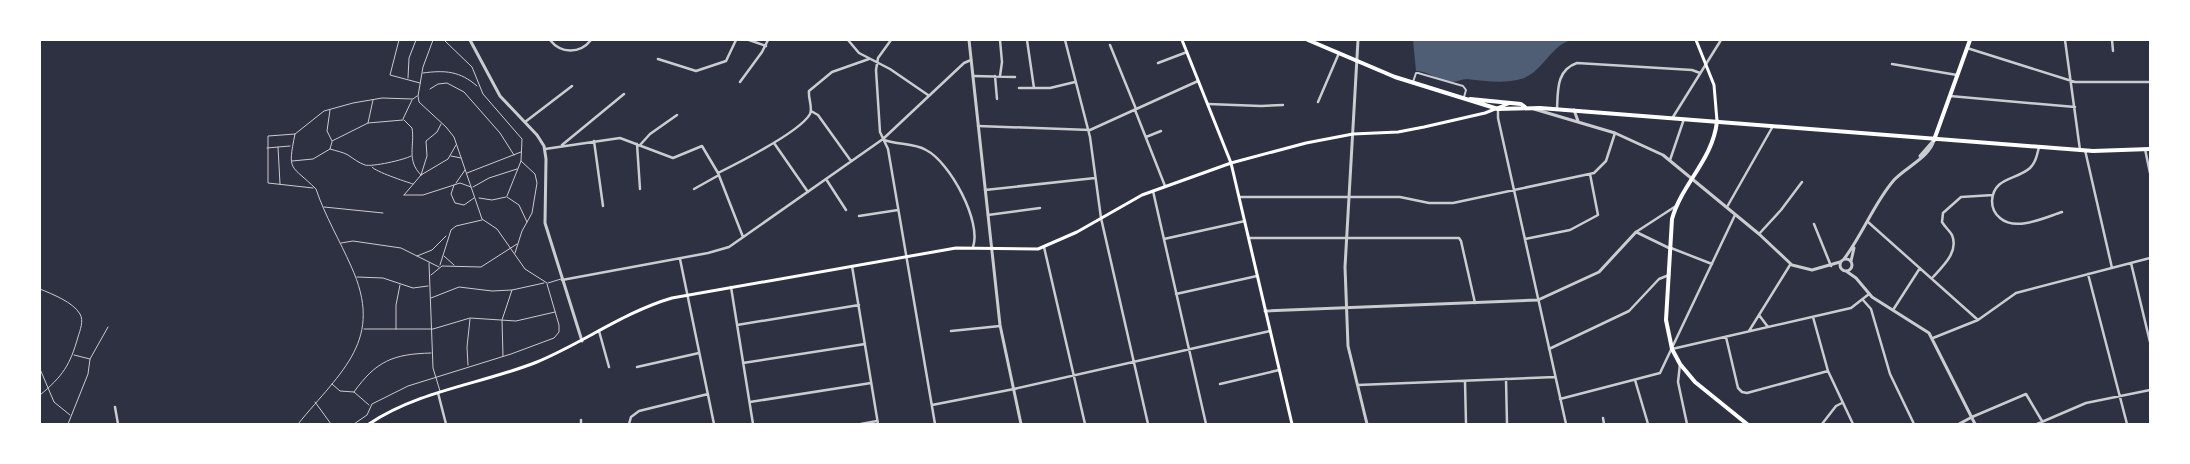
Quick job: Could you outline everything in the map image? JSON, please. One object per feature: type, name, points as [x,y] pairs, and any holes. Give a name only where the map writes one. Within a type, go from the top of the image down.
[{"type":"main road","points":[[1182,40],[1231,163],[1292,424]]},
{"type":"main road","points":[[1308,40],[1413,82],[1498,109],[1520,110],[1527,107]]},
{"type":"main road","points":[[1696,40],[1716,92],[1717,121],[1710,148],[1694,179],[1676,206],[1671,222],[1667,323],[1672,349],[1680,364],[1695,382],[1747,424]]},
{"type":"main road","points":[[1934,140],[1970,40]]},
{"type":"main road","points":[[1470,99],[1510,103],[1527,107],[1934,140],[2082,150],[2148,149]]},
{"type":"main road","points":[[369,424],[394,410],[438,391],[524,367],[582,341],[648,306],[687,294],[907,257],[973,248],[1029,250],[1044,247],[1153,190],[1231,163],[1306,143],[1353,134],[1408,130],[1498,109],[1510,103]]},
{"type":"street","points":[[470,40],[500,96],[539,138],[544,149],[544,220],[582,341]]},
{"type":"street","points":[[550,40],[558,48],[569,51],[581,49],[590,40]]},
{"type":"street","points":[[658,59],[698,71],[726,61],[736,40]]},
{"type":"street","points":[[749,40],[766,46]]},
{"type":"street","points":[[740,82],[766,46],[768,40]]},
{"type":"street","points":[[848,40],[857,51],[868,59],[890,69],[929,96]]},
{"type":"street","points":[[891,40],[877,64],[880,132],[888,148],[935,424]]},
{"type":"street","points":[[969,40],[1000,326],[1021,424]]},
{"type":"street","points":[[1000,40],[1002,62],[1000,76]]},
{"type":"street","points":[[1027,40],[1034,88]]},
{"type":"street","points":[[1064,40],[1088,130],[1101,218],[1148,424]]},
{"type":"street","points":[[1358,40],[1346,238],[1347,307],[1348,346],[1367,424]]},
{"type":"street","points":[[1672,118],[1721,40]]},
{"type":"street","points":[[2066,40],[2082,150],[2112,268]]},
{"type":"street","points":[[2112,40],[2113,51]]},
{"type":"street","points":[[1110,45],[1164,186]]},
{"type":"street","points":[[1967,48],[2071,81],[2150,82]]},
{"type":"street","points":[[1158,63],[1187,52]]},
{"type":"street","points":[[1318,102],[1339,53]]},
{"type":"street","points":[[694,188],[774,142],[806,118],[810,110],[809,93],[811,89],[832,72],[868,59]]},
{"type":"street","points":[[562,279],[720,250],[743,238],[883,139],[964,63],[971,60]]},
{"type":"street","points":[[1557,109],[1560,78],[1564,70],[1574,63],[1692,70],[1700,73]]},
{"type":"street","points":[[1892,64],[1957,75]]},
{"type":"street","points":[[1413,82],[1416,73],[1464,86],[1466,90],[1464,97]]},
{"type":"street","points":[[973,76],[1015,77]]},
{"type":"street","points":[[995,76],[997,99]]},
{"type":"street","points":[[978,126],[1088,130],[1198,81]]},
{"type":"street","points":[[1019,88],[1050,88],[1075,82]]},
{"type":"street","points":[[525,122],[572,86]]},
{"type":"street","points":[[561,146],[624,94]]},
{"type":"street","points":[[1950,96],[2075,107]]},
{"type":"street","points":[[1208,104],[1261,106],[1283,104]]},
{"type":"street","points":[[1527,107],[1615,133],[1645,145],[1670,160],[1694,179],[1759,234],[1790,264],[1808,270],[1831,266],[1844,258],[1854,246],[1894,181],[1919,158],[1934,140]]},
{"type":"street","points":[[1498,109],[1498,118],[1566,424]]},
{"type":"street","points":[[810,110],[818,115],[852,162]]},
{"type":"street","points":[[1574,110],[1576,119],[1583,124]]},
{"type":"street","points":[[638,145],[677,115]]},
{"type":"street","points":[[1670,160],[1684,119]]},
{"type":"street","points":[[1727,207],[1773,126]]},
{"type":"street","points":[[1146,137],[1161,131]]},
{"type":"street","points":[[1240,196],[1400,197],[1428,203],[1445,203],[1590,174],[1600,170],[1605,164],[1615,133]]},
{"type":"street","points":[[544,149],[620,138],[671,158],[701,146],[719,174],[743,238]]},
{"type":"street","points":[[883,139],[924,149],[934,156],[951,174],[966,203],[975,239],[973,248]]},
{"type":"street","points":[[594,142],[603,206]]},
{"type":"street","points":[[774,142],[808,192]]},
{"type":"street","points":[[638,145],[640,189]]},
{"type":"street","points":[[2039,147],[2032,166],[2025,172],[2003,181],[1993,195],[1995,213],[2003,220],[2011,223],[2027,223],[2062,212]]},
{"type":"street","points":[[2148,149],[2150,173]]},
{"type":"street","points":[[1525,238],[1570,230],[1597,216],[1590,174]]},
{"type":"street","points":[[985,190],[1096,178]]},
{"type":"street","points":[[826,179],[846,210]]},
{"type":"street","points":[[1759,234],[1781,210],[1802,182]]},
{"type":"street","points":[[1153,190],[1206,424]]},
{"type":"street","points":[[1932,277],[1950,257],[1954,246],[1951,234],[1942,222],[1943,213],[1961,197],[1993,195]]},
{"type":"street","points":[[1265,311],[1538,300],[1599,272],[1636,232],[1676,206]]},
{"type":"street","points":[[988,215],[1040,208]]},
{"type":"street","points":[[859,216],[898,210]]},
{"type":"street","points":[[1560,399],[1659,373],[1735,215]]},
{"type":"street","points":[[1164,238],[1245,220]]},
{"type":"street","points":[[1868,222],[1932,277],[1978,320]]},
{"type":"street","points":[[1814,224],[1831,266]]},
{"type":"street","points":[[1636,232],[1669,248],[1712,264]]},
{"type":"street","points":[[1249,238],[1459,239],[1475,303]]},
{"type":"street","points":[[1854,246],[1852,264],[1856,278]]},
{"type":"street","points":[[1044,247],[1084,424]]},
{"type":"street","points":[[680,258],[714,424]]},
{"type":"street","points":[[1844,258],[1852,264]]},
{"type":"street","points":[[1933,338],[1978,320],[2016,293],[2150,258]]},
{"type":"street","points":[[1840,262],[1841,269]]},
{"type":"street","points":[[2131,263],[2150,342]]},
{"type":"street","points":[[1748,332],[1790,264]]},
{"type":"street","points":[[1846,271],[1852,264]]},
{"type":"street","points":[[852,266],[878,423],[861,424]]},
{"type":"street","points":[[1831,266],[1846,271],[1856,278],[1869,294],[1925,329],[1933,338],[1975,424]]},
{"type":"street","points":[[1893,310],[1920,268]]},
{"type":"street","points":[[2088,274],[2127,424]]},
{"type":"street","points":[[1549,349],[1629,311],[1658,280],[1669,275]]},
{"type":"street","points":[[1176,294],[1257,276]]},
{"type":"street","points":[[731,287],[753,424]]},
{"type":"street","points":[[1672,349],[1852,308],[1869,294]]},
{"type":"street","points":[[1863,300],[1870,307],[1890,374],[1914,424]]},
{"type":"street","points":[[737,325],[859,305]]},
{"type":"street","points":[[1759,315],[1768,327]]},
{"type":"street","points":[[1812,317],[1828,371],[1853,424]]},
{"type":"street","points":[[951,331],[1000,326]]},
{"type":"street","points":[[599,331],[609,367]]},
{"type":"street","points":[[932,405],[1074,376],[1270,331]]},
{"type":"street","points":[[1726,337],[1738,388],[1742,392],[1828,371]]},
{"type":"street","points":[[743,363],[865,344]]},
{"type":"street","points":[[636,367],[699,353]]},
{"type":"street","points":[[1680,364],[1678,382],[1687,424]]},
{"type":"street","points":[[1220,384],[1279,370]]},
{"type":"street","points":[[1358,385],[1555,378]]},
{"type":"street","points":[[1506,379],[1507,424]]},
{"type":"street","points":[[1635,380],[1648,424]]},
{"type":"street","points":[[1466,381],[1466,424]]},
{"type":"street","points":[[750,402],[871,383]]},
{"type":"street","points":[[2037,424],[2088,402],[2150,390]]},
{"type":"street","points":[[438,391],[446,424]]},
{"type":"street","points":[[628,424],[634,414],[643,410],[708,394]]},
{"type":"street","points":[[1959,424],[2026,394],[2042,421]]},
{"type":"street","points":[[1822,424],[1836,407],[1842,403]]},
{"type":"street","points":[[115,407],[118,424]]},
{"type":"street","points":[[1603,418],[1604,424]]},
{"type":"lane","points":[[399,40],[390,75],[421,83]]},
{"type":"lane","points":[[408,79],[409,58],[416,40]]},
{"type":"lane","points":[[354,424],[367,415],[370,406],[393,393],[435,376],[503,357],[554,338],[559,329],[547,283],[525,269],[497,230],[482,219],[467,173],[450,131],[419,102],[418,96],[422,73],[433,40]]},
{"type":"lane","points":[[444,40],[472,67],[479,80],[478,88]]},
{"type":"lane","points":[[422,73],[453,72],[465,77],[478,88],[522,139],[521,161],[507,196]]},
{"type":"lane","points":[[430,89],[438,84],[447,82],[464,92],[500,133],[514,155]]},
{"type":"lane","points":[[403,120],[406,109],[413,99],[418,96]]},
{"type":"lane","points":[[314,188],[270,184],[267,180],[266,148],[268,136],[295,134],[320,114],[331,109],[373,99],[413,99]]},
{"type":"lane","points":[[368,123],[373,99]]},
{"type":"lane","points":[[291,160],[313,159],[330,149],[332,141],[327,131],[331,109]]},
{"type":"lane","points":[[332,141],[368,123],[403,120],[412,128],[411,156],[413,164],[421,175]]},
{"type":"lane","points":[[441,123],[437,132],[425,142],[427,156],[421,175],[404,195],[423,195],[463,183],[472,187]]},
{"type":"lane","points":[[295,134],[291,160],[293,170],[309,181],[314,188],[356,277],[364,306],[364,329],[352,356],[332,384],[299,423]]},
{"type":"lane","points":[[421,175],[438,167],[450,156],[456,144]]},
{"type":"lane","points":[[278,147],[280,185]]},
{"type":"lane","points":[[266,148],[292,147]]},
{"type":"lane","points":[[330,149],[371,166],[376,172],[391,174],[414,185]]},
{"type":"lane","points":[[467,173],[521,152]]},
{"type":"lane","points":[[371,166],[379,163],[399,162],[411,156]]},
{"type":"lane","points":[[450,156],[461,158]]},
{"type":"lane","points":[[515,254],[532,213],[537,178],[533,171],[521,161]]},
{"type":"lane","points":[[472,187],[517,168]]},
{"type":"lane","points":[[465,170],[450,194],[455,203],[464,205],[474,198]]},
{"type":"lane","points":[[507,196],[519,205],[527,223]]},
{"type":"lane","points":[[479,198],[492,200],[507,196]]},
{"type":"lane","points":[[322,207],[383,213]]},
{"type":"lane","points":[[415,256],[432,250],[454,227],[482,219]]},
{"type":"lane","points":[[430,275],[439,267],[444,255],[448,234]]},
{"type":"lane","points":[[340,244],[354,241],[401,248],[439,267],[481,267],[510,247],[518,244]]},
{"type":"lane","points":[[444,255],[455,266]]},
{"type":"lane","points":[[429,263],[433,353],[438,391]]},
{"type":"lane","points":[[356,277],[383,278],[413,288],[429,286]]},
{"type":"lane","points":[[431,298],[459,287],[492,291],[512,290],[562,279]]},
{"type":"lane","points":[[396,329],[396,305],[400,285]]},
{"type":"lane","points":[[40,289],[72,306],[79,313],[82,324],[67,369],[40,395]]},
{"type":"lane","points":[[503,357],[502,320],[512,290]]},
{"type":"lane","points":[[364,329],[432,329],[470,318],[523,320],[556,312]]},
{"type":"lane","points":[[468,366],[466,347],[470,318]]},
{"type":"lane","points":[[68,424],[88,374],[90,360],[108,327]]},
{"type":"lane","points":[[354,392],[366,376],[384,361],[396,357],[433,353]]},
{"type":"lane","points":[[73,355],[90,360]]},
{"type":"lane","points":[[40,369],[54,402],[71,415]]},
{"type":"lane","points":[[332,384],[340,391],[354,392],[370,406]]},
{"type":"lane","points":[[315,402],[331,424]]},
{"type":"water","points":[[1413,40],[1572,40],[1558,47],[1535,71],[1521,79],[1501,82],[1467,79],[1452,82],[1416,71]]}]
